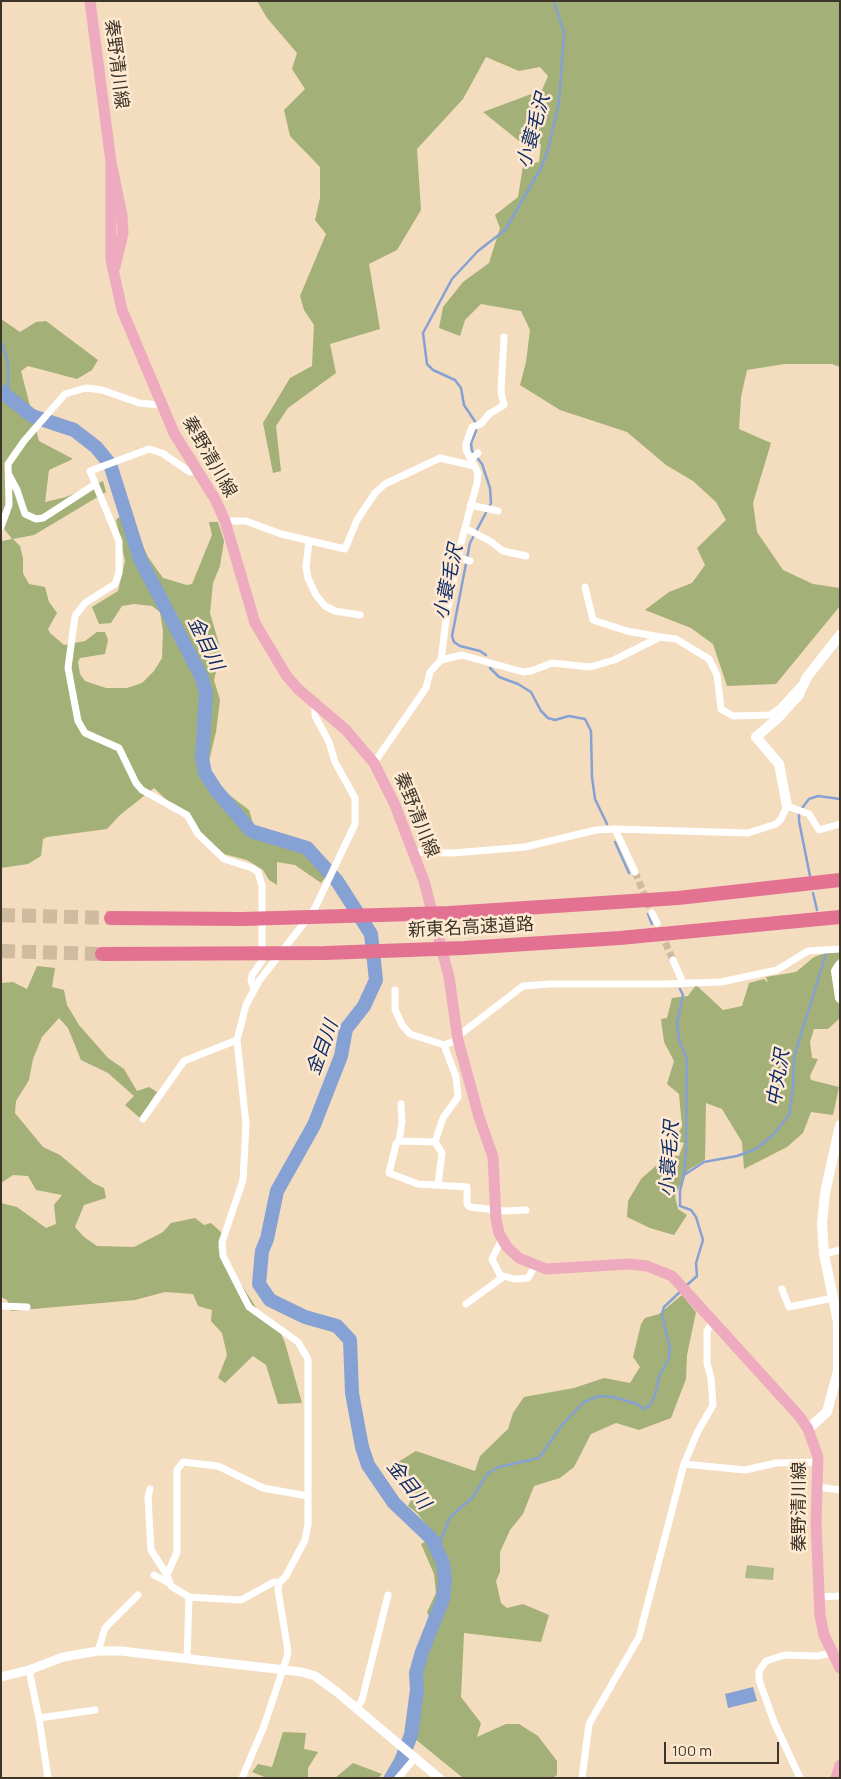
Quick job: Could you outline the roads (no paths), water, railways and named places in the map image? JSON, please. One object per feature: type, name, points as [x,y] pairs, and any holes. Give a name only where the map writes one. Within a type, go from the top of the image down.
[{"type":"highway","name":"新東名高速道路","points":[[110,918],[242,919],[449,914],[678,898],[840,880]]},
{"type":"highway","name":"新東名高速道路","points":[[102,954],[244,954],[464,948],[624,938],[840,917]]},
{"type":"main road","name":"秦野清川線","points":[[90,1],[111,162],[123,223],[114,276],[122,310],[130,334],[174,433],[215,499],[225,521],[255,624],[286,675],[315,704],[346,730],[374,763],[395,805],[413,852],[439,935],[449,977],[458,1038],[493,1158],[496,1220],[502,1239],[519,1258],[535,1266],[558,1270],[628,1264],[660,1270],[680,1284],[693,1297],[808,1429],[815,1444],[818,1462],[816,1522],[819,1597],[824,1635],[840,1668]]},
{"type":"main road","points":[[791,807],[778,764],[756,737],[778,718],[798,696],[807,677],[840,635]]},
{"type":"main road","points":[[840,965],[836,972],[840,998]]},
{"type":"main road","points":[[808,1429],[827,1412],[839,1371],[840,1336],[824,1254],[823,1209],[840,1125]]},
{"type":"main road","points":[[836,1778],[840,1765]]},
{"type":"street","points":[[441,660],[447,612],[460,559],[470,505],[477,482],[478,473],[466,444],[472,427],[481,424],[488,414],[504,405],[501,385],[504,338]]},
{"type":"street","points":[[1,527],[8,505],[8,464],[24,441],[56,402],[65,394],[86,388],[116,394],[149,406],[161,406]]},
{"type":"street","points":[[196,469],[190,472],[183,469],[156,450],[140,451],[90,471],[119,541],[119,573],[115,584],[85,603],[74,616],[68,668],[78,720],[85,733],[118,748],[136,783],[142,790],[187,815],[198,834],[224,859],[252,868],[258,872],[262,886],[262,961],[252,975],[251,981],[254,988]]},
{"type":"street","points":[[473,463],[478,454]]},
{"type":"street","points":[[225,521],[246,521],[281,534],[345,549],[357,520],[375,493],[385,484],[433,459],[449,459],[473,463]]},
{"type":"street","points":[[7,472],[17,490],[25,514],[36,519],[43,518],[94,484]]},
{"type":"street","points":[[470,505],[495,511]]},
{"type":"street","points":[[466,529],[490,541],[503,551],[526,556]]},
{"type":"street","points":[[309,541],[306,567],[308,578],[316,595],[330,609],[360,615]]},
{"type":"street","points":[[460,559],[470,561]]},
{"type":"street","points":[[585,586],[593,620],[627,631],[676,639],[709,659],[717,675],[721,709],[733,716],[770,715],[779,709],[807,677]]},
{"type":"street","points":[[374,763],[426,688],[430,672],[441,660],[466,654],[502,667],[527,672],[552,663],[590,668],[614,660],[660,637]]},
{"type":"street","points":[[242,1778],[264,1726],[284,1669],[288,1651],[278,1600],[279,1583],[286,1576],[305,1540],[308,1496],[308,1359],[298,1342],[249,1307],[223,1256],[222,1242],[243,1180],[246,1124],[237,1040],[246,1005],[254,988],[309,918],[328,884],[355,824],[355,798],[335,762],[329,742],[314,716],[315,704]]},
{"type":"street","points":[[413,852],[453,853],[525,847],[596,830],[748,833],[776,824],[791,807],[810,815],[819,830],[840,824]]},
{"type":"street","points":[[615,829],[634,872]]},
{"type":"street","points":[[652,913],[656,923]]},
{"type":"street","points":[[395,990],[395,1010],[402,1025],[410,1034],[444,1045],[458,1038],[523,986],[737,980],[777,970],[808,951],[840,949]]},
{"type":"street","points":[[673,960],[683,983]]},
{"type":"street","points":[[143,1119],[184,1061],[237,1040]]},
{"type":"street","points":[[435,1142],[443,1118],[458,1097],[456,1077],[444,1045]]},
{"type":"street","points":[[400,1104],[402,1122],[399,1141],[396,1144],[389,1173],[418,1184],[467,1187],[468,1206],[526,1210]]},
{"type":"street","points":[[399,1141],[435,1142]]},
{"type":"street","points":[[435,1142],[442,1153],[438,1185]]},
{"type":"street","points":[[502,1239],[492,1259],[503,1277],[514,1279],[528,1278],[535,1266]]},
{"type":"street","points":[[824,1254],[840,1250]]},
{"type":"street","points":[[466,1304],[503,1277]]},
{"type":"street","points":[[782,1290],[790,1307],[833,1298]]},
{"type":"street","points":[[1,1306],[27,1308]]},
{"type":"street","points":[[582,1778],[589,1724],[639,1637],[684,1464],[698,1432],[713,1405],[711,1378],[707,1363],[706,1332],[714,1320]]},
{"type":"street","points":[[168,1575],[177,1552],[177,1470],[183,1462],[218,1466],[263,1488],[308,1496]]},
{"type":"street","points":[[684,1464],[745,1470],[776,1463],[818,1462]]},
{"type":"street","points":[[818,1487],[840,1490]]},
{"type":"street","points":[[150,1489],[148,1497],[151,1550],[168,1575],[169,1583]]},
{"type":"street","points":[[154,1575],[189,1597],[241,1600],[274,1582],[279,1583]]},
{"type":"street","points":[[98,1651],[105,1628],[138,1594]]},
{"type":"street","points":[[357,1708],[362,1700],[388,1594]]},
{"type":"street","points":[[819,1597],[840,1596]]},
{"type":"street","points":[[187,1659],[189,1597]]},
{"type":"street","points":[[1,1677],[28,1670],[63,1657],[98,1651],[121,1651],[284,1669],[315,1676],[357,1708],[412,1759],[439,1778]]},
{"type":"street","points":[[800,1778],[774,1722],[759,1680],[759,1672],[766,1661],[785,1654],[817,1656],[832,1653]]},
{"type":"street","points":[[28,1670],[39,1718],[48,1778]]},
{"type":"street","points":[[39,1718],[95,1710]]},
{"type":"street","points":[[398,1778],[412,1759]]},
{"type":"water","points":[[753,1687],[757,1701],[728,1708],[725,1694]]},
{"type":"waterway","name":"小蓑毛沢","points":[[486,655],[480,651],[460,646],[454,642],[452,636],[470,543],[491,503],[490,488],[482,464],[472,451],[471,443],[476,431],[476,423],[464,405],[461,388],[455,380],[433,370],[427,364],[423,333],[452,279],[478,251],[505,230],[541,168],[548,150],[559,102],[564,33],[554,1]]},
{"type":"waterway","points":[[1,341],[8,362],[8,397]]},
{"type":"waterway","name":"金目川","points":[[1,391],[32,416],[74,430],[96,447],[110,464],[140,559],[201,676],[206,692],[202,758],[205,773],[216,790],[251,831],[307,848],[337,881],[371,934],[376,980],[364,1006],[346,1029],[341,1056],[314,1125],[277,1191],[267,1239],[262,1251],[259,1284],[270,1300],[305,1317],[337,1326],[350,1340],[352,1393],[362,1447],[368,1465],[394,1503],[432,1539],[443,1563],[445,1580],[443,1599],[422,1652],[416,1673],[417,1690],[411,1735],[401,1761],[391,1778]]},
{"type":"waterway","name":"小蓑毛沢","points":[[490,668],[499,677],[518,684],[531,692],[541,711],[548,718],[555,720],[569,716],[585,719],[591,731],[592,777],[595,799],[607,824]]},
{"type":"waterway","name":"中丸沢","points":[[810,876],[799,821],[799,812],[809,799],[818,796],[840,799]]},
{"type":"waterway","name":"小蓑毛沢","points":[[615,842],[629,873]]},
{"type":"waterway","name":"中丸沢","points":[[813,893],[817,910]]},
{"type":"waterway","name":"小蓑毛沢","points":[[648,914],[652,924]]},
{"type":"waterway","name":"中丸沢","points":[[684,1175],[704,1162],[737,1156],[756,1149],[773,1135],[789,1115],[793,1089],[794,1057],[826,954]]},
{"type":"waterway","name":"小蓑毛沢","points":[[680,989],[683,995],[677,1023],[679,1039],[687,1060],[686,1148],[684,1175],[680,1191],[680,1206],[691,1210],[696,1217],[703,1240],[696,1263],[697,1276],[687,1285]]},
{"type":"waterway","name":"小蓑毛沢","points":[[438,1548],[450,1517],[473,1497],[488,1473],[499,1467],[539,1458],[561,1426],[584,1402],[599,1396],[613,1397],[637,1404],[644,1409],[650,1405],[655,1395],[659,1377],[669,1358],[670,1349],[662,1314],[664,1307],[681,1291]]},
{"type":"tunnel","points":[[635,872],[652,913]]},
{"type":"tunnel","points":[[1,915],[111,918]]},
{"type":"tunnel","points":[[661,933],[673,960]]},
{"type":"tunnel","points":[[1,951],[102,954]]}]
